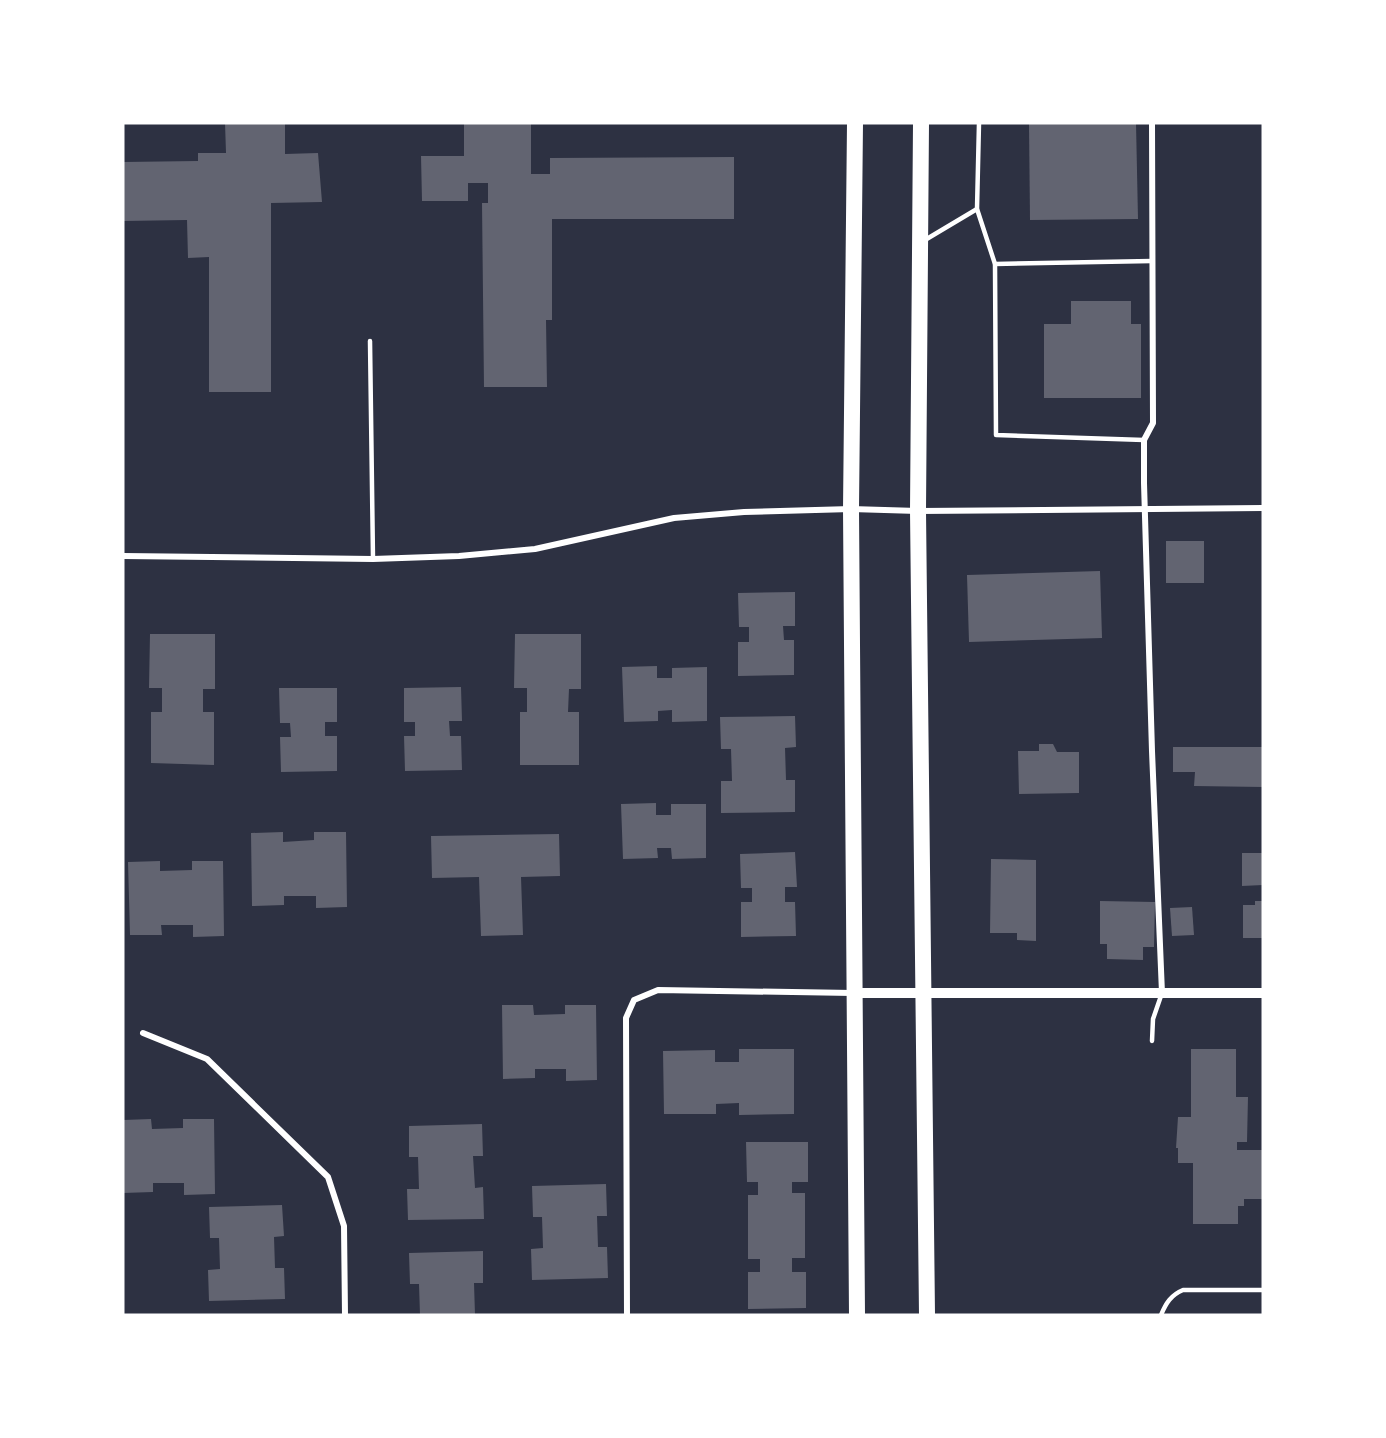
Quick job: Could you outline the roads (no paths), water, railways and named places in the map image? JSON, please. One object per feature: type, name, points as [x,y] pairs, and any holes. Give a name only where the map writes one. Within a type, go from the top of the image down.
[{"type":"highway","points":[[855,123],[851,509],[857,1315]]},
{"type":"highway","points":[[921,123],[918,511],[927,1315]]},
{"type":"street","points":[[1152,123],[1154,423],[1144,440],[1144,508],[1162,993]]},
{"type":"street","points":[[123,556],[374,559],[459,556],[535,549],[674,518],[744,512],[851,509],[918,511],[1263,508]]},
{"type":"street","points":[[627,1315],[626,1018],[634,1000],[658,990],[854,993],[1263,993]]},
{"type":"street","points":[[143,1033],[207,1059],[328,1177],[344,1226],[345,1315]]},
{"type":"lane","points":[[979,123],[977,209],[995,264],[996,435],[1144,440]]},
{"type":"lane","points":[[920,243],[977,209]]},
{"type":"lane","points":[[995,264],[1152,261]]},
{"type":"lane","points":[[370,341],[374,559]]},
{"type":"lane","points":[[1152,1041],[1154,1019],[1162,993]]},
{"type":"lane","points":[[1161,1315],[1173,1294],[1183,1290],[1263,1290]]}]
